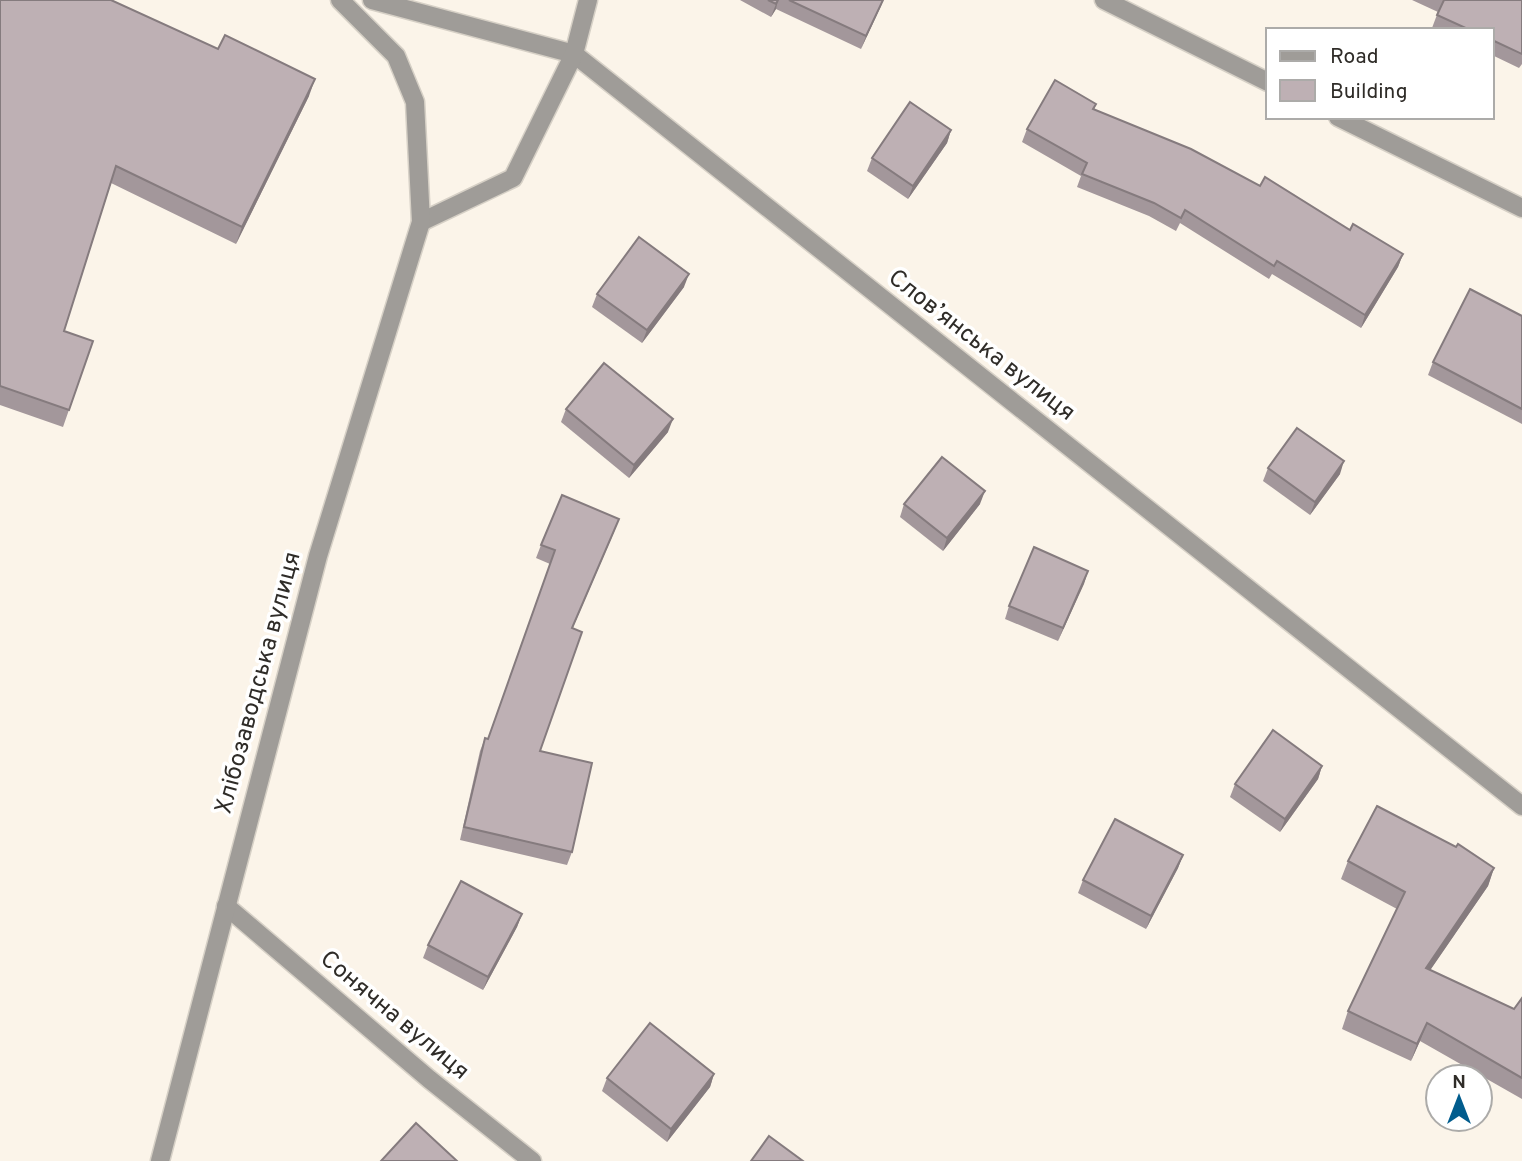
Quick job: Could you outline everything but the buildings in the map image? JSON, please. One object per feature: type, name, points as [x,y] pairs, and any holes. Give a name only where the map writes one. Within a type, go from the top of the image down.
[{"type":"street","name":"Хлібозаводська вулиця","points":[[160,1161],[318,556],[421,222],[415,102],[396,56],[340,0]]},
{"type":"street","name":"Слов’янська вулиця","points":[[372,0],[574,54],[1522,806]]},
{"type":"street","points":[[421,222],[513,178],[574,54],[587,0]]},
{"type":"street","points":[[1104,0],[1266,81]]},
{"type":"street","points":[[1342,119],[1522,208]]},
{"type":"street","name":"Сонячна вулиця","points":[[226,906],[429,1079],[532,1161]]}]
